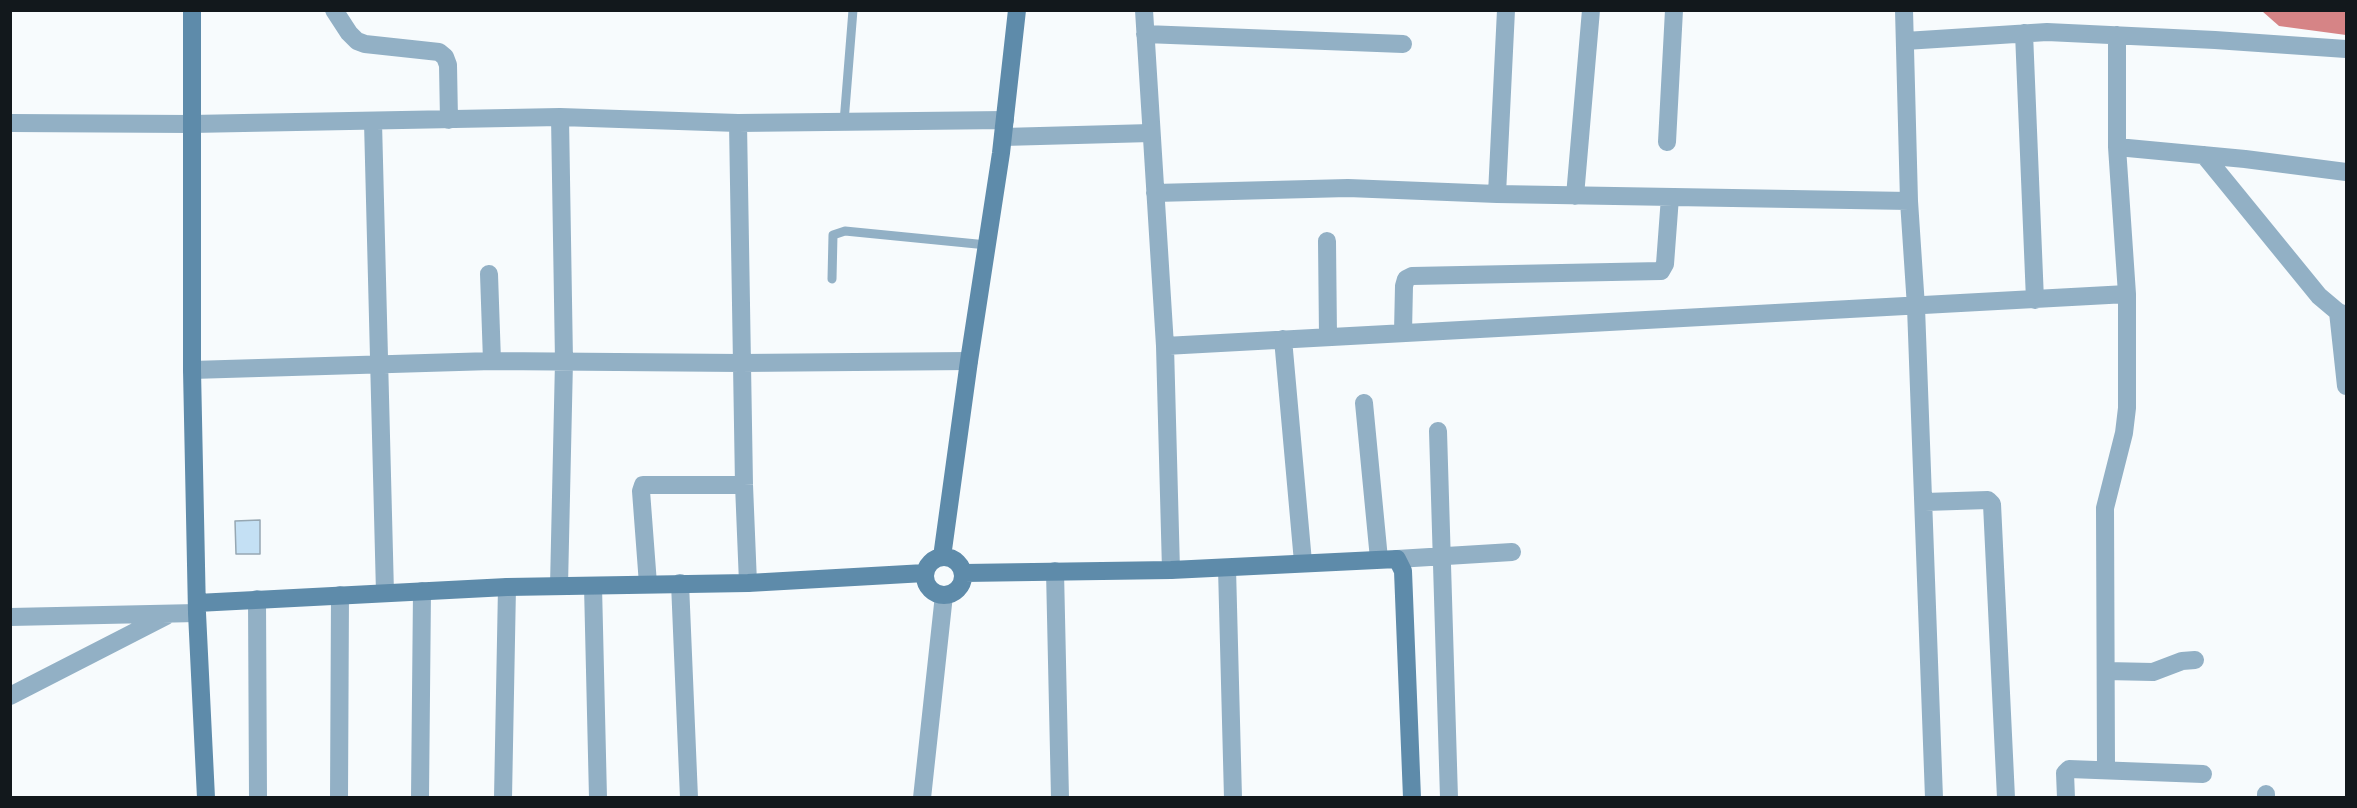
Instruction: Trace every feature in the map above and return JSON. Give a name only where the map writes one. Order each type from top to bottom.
[{"type":"street","points":[[192,10],[190,124],[192,370],[197,608],[206,798]]},
{"type":"street","points":[[334,10],[357,41],[439,52],[445,57],[448,65],[449,120]]},
{"type":"street","points":[[942,557],[1004,129],[1017,10]]},
{"type":"street","points":[[1144,10],[1165,346],[1171,570]]},
{"type":"street","points":[[1497,194],[1506,10]]},
{"type":"street","points":[[1575,196],[1591,10]]},
{"type":"street","points":[[1667,142],[1674,10]]},
{"type":"street","points":[[1904,10],[1909,201],[1925,502],[1934,798]]},
{"type":"street","points":[[1905,41],[2047,32],[2346,50]]},
{"type":"street","points":[[2024,33],[2035,300]]},
{"type":"street","points":[[1145,34],[1403,44]]},
{"type":"street","points":[[2106,769],[2105,508],[2126,420],[2127,294],[2117,147],[2117,35]]},
{"type":"street","points":[[10,123],[374,122],[560,117],[738,123],[844,122],[1151,133]]},
{"type":"street","points":[[559,586],[564,362],[560,117]]},
{"type":"street","points":[[374,122],[385,593]]},
{"type":"street","points":[[738,123],[741,363],[748,583]]},
{"type":"street","points":[[2117,147],[2346,172]]},
{"type":"street","points":[[2204,155],[2319,296],[2342,313],[2346,386]]},
{"type":"street","points":[[1155,193],[1348,188],[1575,196],[1909,201]]},
{"type":"street","points":[[1403,332],[1404,286],[1406,279],[1412,276],[1661,271],[1665,264],[1670,197]]},
{"type":"street","points":[[1327,242],[1328,336]]},
{"type":"street","points":[[489,274],[492,361]]},
{"type":"street","points":[[1165,346],[2127,294]]},
{"type":"street","points":[[1283,339],[1303,562]]},
{"type":"street","points":[[192,370],[492,361],[969,362]]},
{"type":"street","points":[[1364,403],[1379,559]]},
{"type":"street","points":[[1438,431],[1449,798]]},
{"type":"street","points":[[648,584],[641,491],[643,485],[744,485]]},
{"type":"street","points":[[1925,502],[1988,500],[1992,504],[2006,798]]},
{"type":"street","points":[[964,573],[1227,568],[1512,552]]},
{"type":"street","points":[[942,557],[954,559],[964,573],[964,579],[957,591],[944,595],[932,591],[925,580],[925,573],[931,562],[942,557]]},
{"type":"street","points":[[1397,559],[1403,571],[1412,798]]},
{"type":"street","points":[[1227,568],[1233,798]]},
{"type":"street","points":[[1055,571],[1060,798]]},
{"type":"street","points":[[10,617],[170,614],[257,599],[422,591],[507,587],[748,583],[925,573]]},
{"type":"street","points":[[680,583],[689,798]]},
{"type":"street","points":[[593,586],[598,798]]},
{"type":"street","points":[[503,798],[507,587]]},
{"type":"street","points":[[420,798],[422,591]]},
{"type":"street","points":[[339,798],[340,595]]},
{"type":"street","points":[[922,798],[944,595]]},
{"type":"street","points":[[257,599],[258,798]]},
{"type":"street","points":[[10,696],[170,614]]},
{"type":"street","points":[[2106,671],[2153,672],[2182,661],[2195,660]]},
{"type":"street","points":[[2066,798],[2067,770],[2106,769],[2203,774]]},
{"type":"lane","points":[[844,122],[853,10]]},
{"type":"lane","points":[[832,279],[833,235],[844,231],[987,246]]},
{"type":"shaded area","points":[[2262,11],[2346,11],[2346,35],[2279,26]]},
{"type":"building","points":[[260,520],[260,554],[236,554],[235,521]]}]
